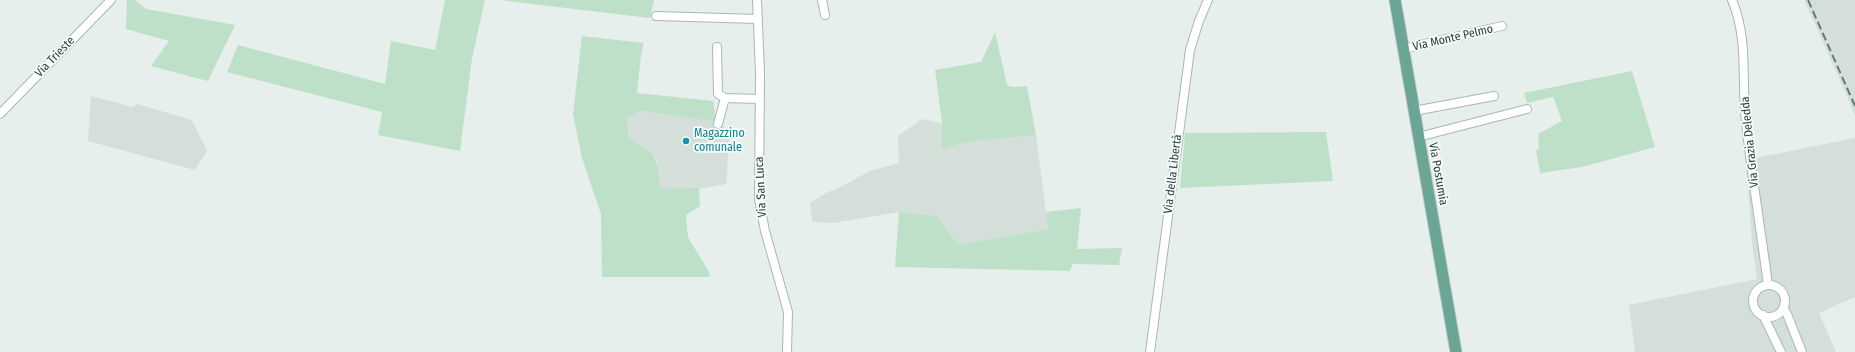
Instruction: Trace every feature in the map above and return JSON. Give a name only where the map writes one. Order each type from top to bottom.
[{"type":"main road","name":"Via Postumia","points":[[1394,0],[1456,352]]},
{"type":"street","name":"Via Trieste","points":[[0,114],[111,0]]},
{"type":"street","name":"Via San Luca","points":[[757,0],[760,141],[758,161],[761,215],[788,312],[788,352]]},
{"type":"street","points":[[822,0],[824,15]]},
{"type":"street","name":"Via della Libertà","points":[[1150,352],[1190,50],[1199,20],[1208,0]]},
{"type":"street","name":"Via Grazia Deledda","points":[[1732,0],[1739,16],[1745,56],[1746,121],[1768,285]]},
{"type":"street","points":[[656,16],[758,19]]},
{"type":"street","name":"Via Monte Pelmo","points":[[1403,49],[1502,26]]},
{"type":"street","points":[[717,48],[718,94],[725,98],[759,99]]},
{"type":"street","points":[[1414,112],[1494,96]]},
{"type":"street","points":[[718,124],[725,98]]},
{"type":"street","points":[[1418,137],[1526,109]]},
{"type":"street","points":[[1763,315],[1772,316],[1780,312],[1783,308],[1783,294],[1777,287],[1768,285],[1758,289],[1753,297],[1754,308],[1763,315],[1781,352]]},
{"type":"street","points":[[1783,308],[1787,314],[1802,352]]},
{"type":"shaded area","points":[[1804,0],[1855,0],[1855,116],[1847,96]]},
{"type":"shaded area","points":[[91,96],[132,107],[137,104],[192,120],[207,151],[195,170],[88,141]]},
{"type":"shaded area","points":[[642,111],[715,122],[715,120],[730,131],[726,184],[699,189],[661,189],[657,159],[650,151],[629,138],[627,117]]},
{"type":"shaded area","points":[[922,119],[942,123],[941,150],[966,142],[1036,135],[1048,229],[958,245],[938,216],[899,212],[838,223],[812,222],[810,203],[831,190],[831,192],[870,171],[899,163],[898,136]]},
{"type":"shaded area","points":[[1855,138],[1855,297],[1819,313],[1836,352],[1635,352],[1629,305],[1757,279],[1752,243],[1746,160]]},
{"type":"green space","points":[[127,0],[135,0],[146,9],[235,25],[208,81],[151,66],[169,41],[126,29]]},
{"type":"green space","points":[[445,0],[485,0],[472,58],[460,151],[378,135],[382,112],[227,72],[238,45],[385,84],[391,41],[435,50]]},
{"type":"green space","points":[[499,0],[654,0],[650,18]]},
{"type":"green space","points":[[995,32],[1007,85],[1013,87],[1027,86],[1036,135],[966,142],[941,150],[942,123],[935,70],[981,62]]},
{"type":"green space","points":[[582,36],[644,43],[641,55],[637,93],[713,101],[716,122],[642,111],[627,117],[629,138],[646,149],[655,158],[661,189],[699,188],[700,206],[686,215],[688,237],[709,272],[710,277],[602,277],[601,214],[582,158],[573,114]]},
{"type":"green space","points":[[1632,71],[1655,147],[1582,167],[1540,173],[1536,150],[1539,149],[1538,134],[1562,121],[1553,97],[1527,103],[1524,93]]},
{"type":"green space","points":[[1326,132],[1333,181],[1180,188],[1185,133]]},
{"type":"green space","points":[[1081,208],[1077,249],[1122,248],[1119,265],[1073,264],[1070,271],[895,267],[899,212],[938,216],[958,245],[1048,229],[1046,212]]},
{"type":"railway","points":[[1808,0],[1855,106]]},
{"type":"place","name":"Magazzino comunale","points":[[686,141]]}]
